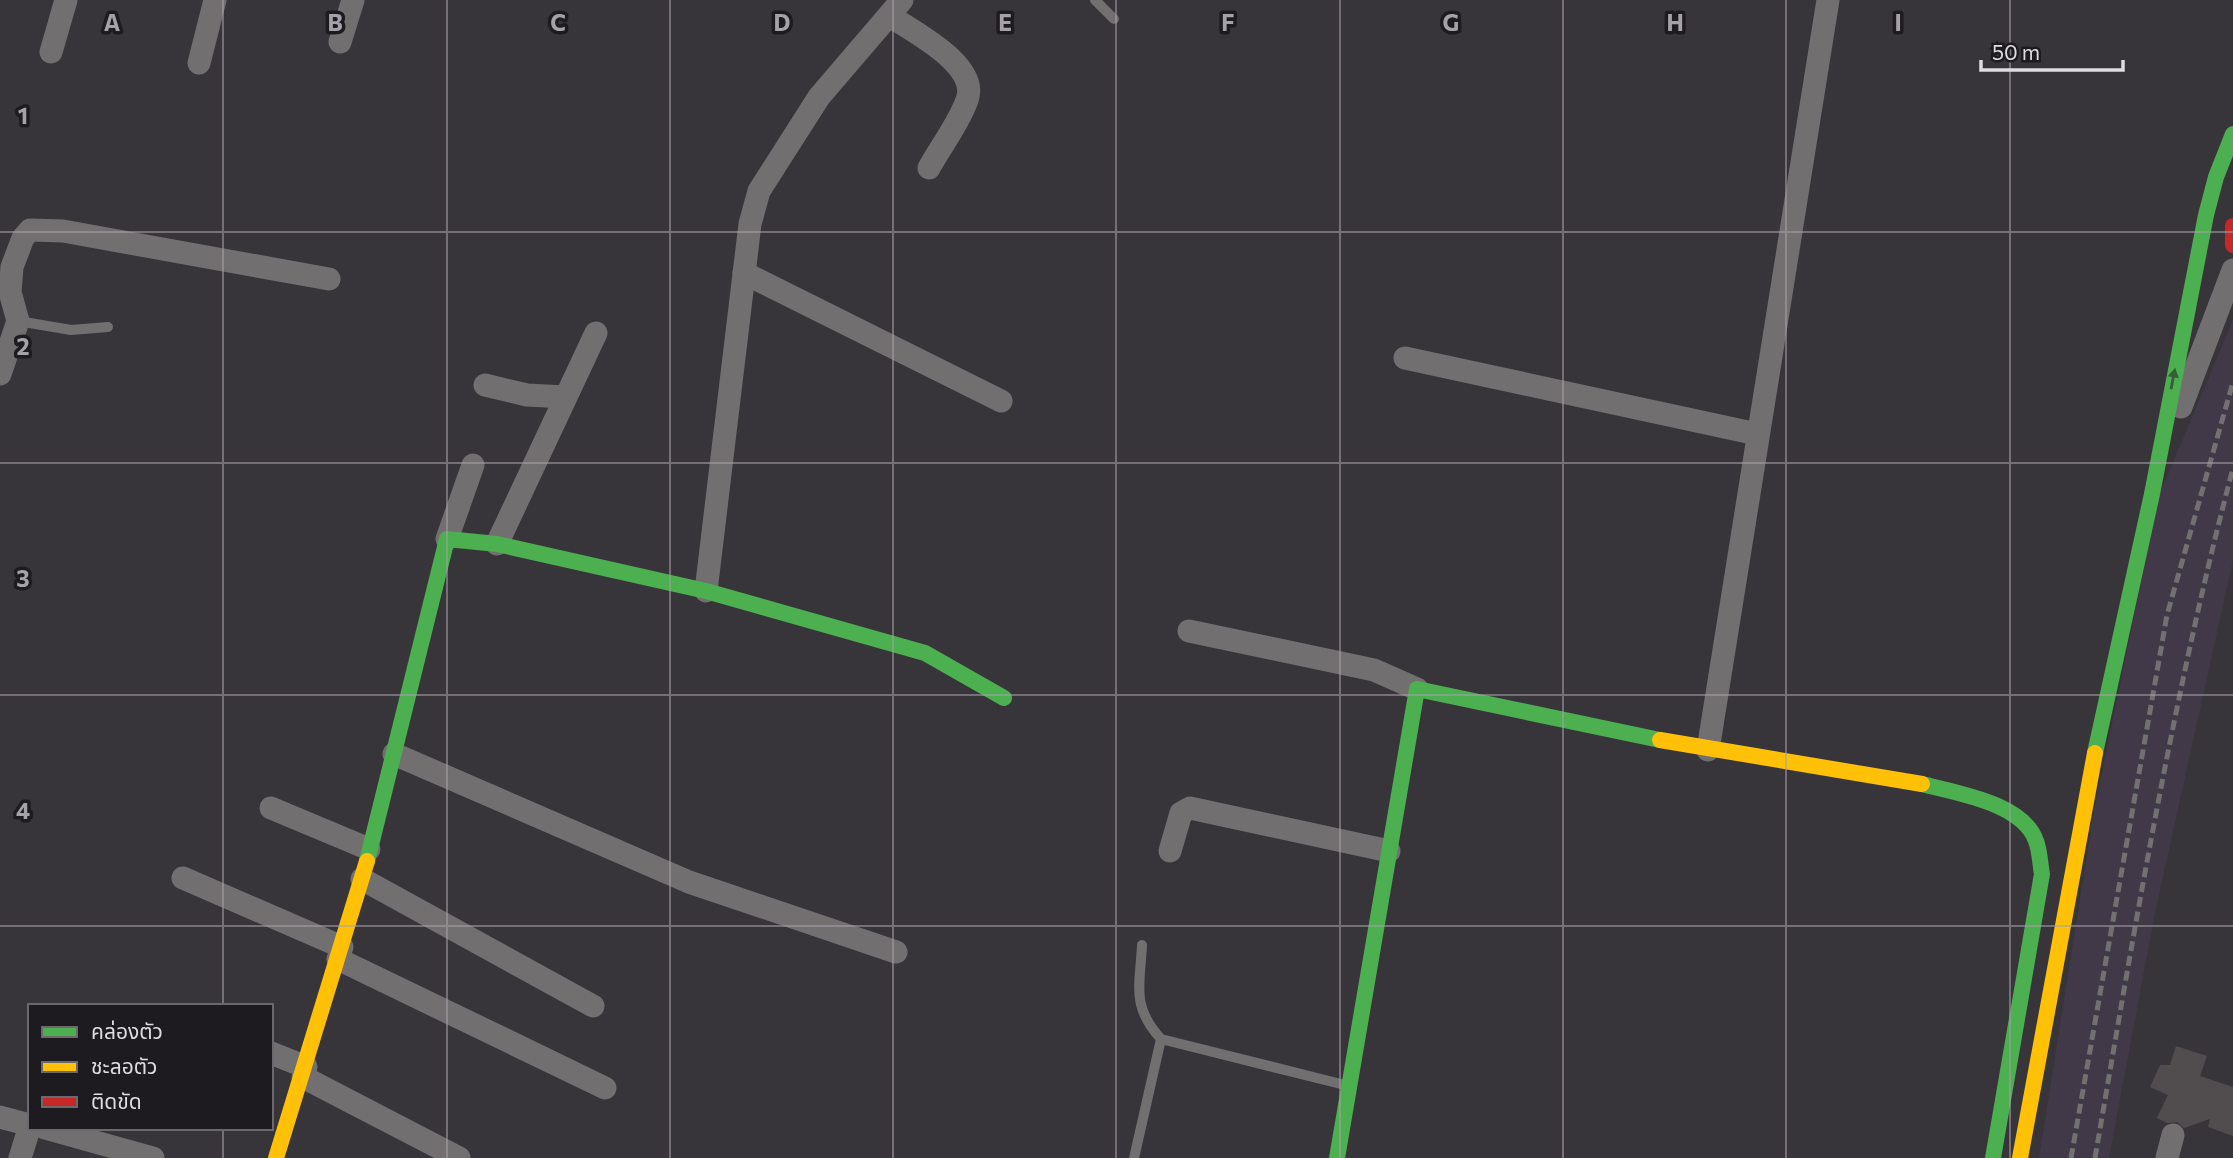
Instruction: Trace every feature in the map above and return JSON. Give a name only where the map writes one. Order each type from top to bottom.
[{"type":"street","points":[[51,52],[66,0]]},
{"type":"street","points":[[199,63],[215,0]]},
{"type":"street","points":[[340,42],[353,0]]},
{"type":"street","points":[[1708,750],[1828,0]]},
{"type":"street","points":[[706,591],[750,224],[759,191],[819,97],[856,51],[896,8],[961,68],[967,79],[968,98],[929,168]]},
{"type":"street","points":[[2020,1158],[2082,813],[2152,494],[2206,215],[2216,177],[2233,134]]},
{"type":"street","points":[[2233,226],[2233,244]]},
{"type":"street","points":[[0,374],[18,321],[10,292],[12,267],[23,238],[30,230],[63,231],[329,279]]},
{"type":"street","points":[[2152,494],[2188,386],[2233,270]]},
{"type":"street","points":[[744,272],[1001,401]]},
{"type":"street","points":[[497,544],[596,333]]},
{"type":"street","points":[[1405,358],[1757,434]]},
{"type":"street","points":[[485,385],[527,395],[565,397]]},
{"type":"street","points":[[276,1158],[362,879],[447,538],[473,465]]},
{"type":"street","points":[[447,538],[497,544],[706,591],[925,653],[1004,698]]},
{"type":"street","points":[[1189,631],[1374,670],[1417,690],[1708,750],[1909,782],[1974,797],[2011,812],[2036,839],[2042,874],[1993,1158]]},
{"type":"street","points":[[1337,1158],[1417,690]]},
{"type":"street","points":[[394,754],[690,882],[896,952]]},
{"type":"street","points":[[271,808],[369,849]]},
{"type":"street","points":[[1170,851],[1181,813],[1190,808],[1389,851]]},
{"type":"street","points":[[183,878],[340,953],[605,1088]]},
{"type":"street","points":[[362,879],[593,1006]]},
{"type":"street","points":[[273,1054],[448,1155]]},
{"type":"street","points":[[0,1117],[28,1124]]},
{"type":"street","points":[[20,1158],[28,1130]]},
{"type":"street","points":[[52,1130],[153,1158]]},
{"type":"street","points":[[2167,1158],[2173,1135]]},
{"type":"lane","points":[[1095,0],[1114,19]]},
{"type":"lane","points":[[18,321],[71,330],[108,327]]},
{"type":"lane","points":[[1142,945],[1139,1005],[1145,1021],[1160,1039],[1349,1086]]},
{"type":"lane","points":[[1134,1158],[1160,1039]]},
{"type":"shaded area","points":[[2233,320],[2233,560],[2155,913],[2109,1158],[2039,1158],[2093,817],[2158,498]]},
{"type":"building","points":[[2176,1046],[2207,1056],[2200,1076],[2233,1087],[2233,1136],[2208,1127],[2210,1119],[2184,1128],[2177,1122],[2167,1123],[2157,1118],[2168,1095],[2150,1087],[2160,1065],[2170,1065]]},
{"type":"railway","points":[[2071,1158],[2167,615],[2233,382]]},
{"type":"railway","points":[[2095,1158],[2140,898],[2174,725],[2211,553],[2233,468]]},
{"type":"traffic: fast","points":[[2095,753],[2152,494],[2206,215],[2216,177],[2233,134]]},
{"type":"traffic: fast","points":[[367,861],[447,539],[497,544],[706,591],[925,653],[1004,698]]},
{"type":"traffic: fast","points":[[1337,1158],[1417,689],[1660,740]]},
{"type":"traffic: fast","points":[[1922,784],[1970,796],[2003,809],[2029,828],[2038,849],[2042,874],[1993,1158]]},
{"type":"traffic: slow","points":[[1660,740],[1922,784]]},
{"type":"traffic: slow","points":[[2020,1158],[2095,753]]},
{"type":"traffic: slow","points":[[276,1158],[367,861]]},
{"type":"traffic: jam","points":[[2233,226],[2233,245]]}]
